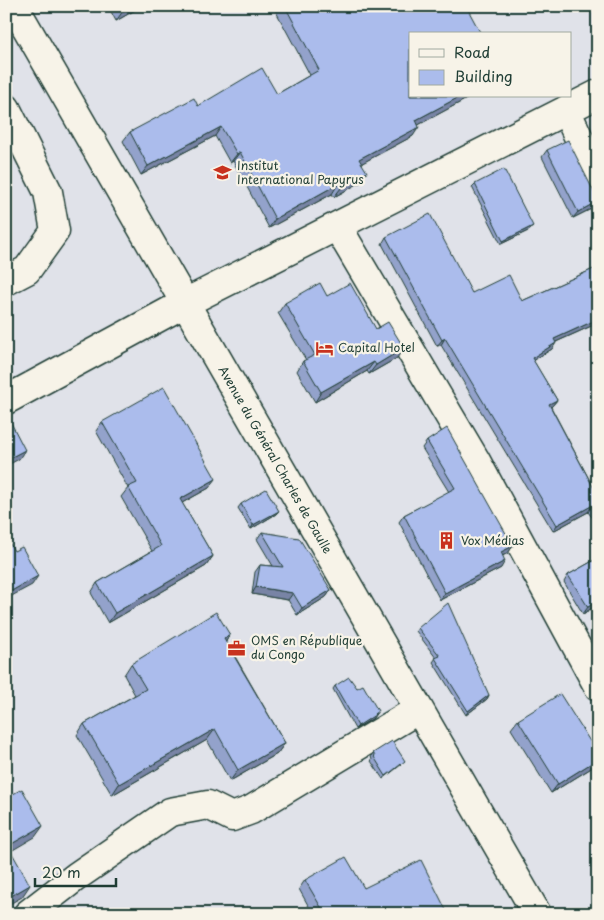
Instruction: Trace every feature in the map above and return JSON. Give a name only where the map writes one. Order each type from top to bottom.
[{"type":"street","name":"Avenue du Général Charles de Gaulle","points":[[14,6],[537,914]]},
{"type":"street","points":[[6,400],[184,303],[598,94]]},
{"type":"street","points":[[6,108],[48,192],[55,231],[26,270],[6,281]]},
{"type":"street","points":[[566,110],[598,178]]},
{"type":"street","points":[[337,226],[476,461],[598,686]]},
{"type":"street","points":[[28,914],[78,876],[170,812],[208,805],[232,817],[242,814],[419,709]]},
{"type":"building","points":[[120,6],[131,6],[123,11]]},
{"type":"building","points":[[285,6],[466,6],[480,32],[409,32],[409,98],[457,98],[416,120],[419,127],[359,159],[367,172],[341,188],[338,184],[275,219],[240,152],[237,154],[221,127],[148,166],[130,132],[194,98],[198,106],[262,68],[277,94],[319,70]]},
{"type":"building","points":[[6,137],[12,147],[6,151]]},
{"type":"building","points":[[568,140],[598,200],[578,212],[547,150]]},
{"type":"building","points":[[504,169],[533,226],[503,241],[475,184]]},
{"type":"building","points":[[430,214],[472,293],[509,275],[522,301],[598,267],[598,319],[554,339],[556,343],[532,358],[557,400],[549,404],[598,496],[598,512],[593,505],[557,525],[445,338],[442,340],[386,237]]},
{"type":"building","name":"Capital Hotel","points":[[320,283],[327,296],[350,283],[376,329],[388,322],[404,348],[376,365],[374,362],[321,392],[303,361],[315,355],[285,303]]},
{"type":"building","points":[[164,387],[216,479],[180,499],[213,556],[115,613],[97,583],[161,546],[128,487],[137,483],[102,422]]},
{"type":"building","points":[[8,417],[25,450],[6,460],[6,418]]},
{"type":"building","name":"Vox Médias","points":[[447,428],[513,546],[501,552],[505,561],[445,593],[404,515],[455,488],[427,441]]},
{"type":"building","points":[[266,489],[279,511],[253,525],[241,504]]},
{"type":"building","points":[[262,532],[299,538],[331,590],[302,608],[293,593],[256,587],[260,565],[283,567]]},
{"type":"building","points":[[6,537],[14,551],[22,547],[38,576],[6,594]]},
{"type":"building","points":[[598,558],[598,601],[588,607],[568,575]]},
{"type":"building","points":[[448,603],[489,695],[468,711],[435,658],[440,656],[418,628]]},
{"type":"building","points":[[216,612],[230,635],[224,639],[285,743],[238,770],[215,729],[119,784],[84,724],[146,689],[131,664]]},
{"type":"building","points":[[349,677],[357,688],[363,685],[378,711],[358,726],[335,686]]},
{"type":"building","points":[[560,694],[598,754],[598,759],[558,784],[518,720]]},
{"type":"building","points":[[392,741],[405,761],[386,776],[373,753]]},
{"type":"building","points":[[22,789],[43,826],[8,846],[30,885],[6,899],[6,798]]},
{"type":"building","points":[[346,857],[364,888],[421,860],[448,914],[325,914],[305,880]]},
{"type":"place","name":"Institut International Papyrus","points":[[223,173]]},
{"type":"place","name":"Capital Hotel","points":[[324,348]]},
{"type":"place","name":"Vox Médias","points":[[447,541]]},
{"type":"place","name":"OMS en République du Congo","points":[[237,648]]}]
